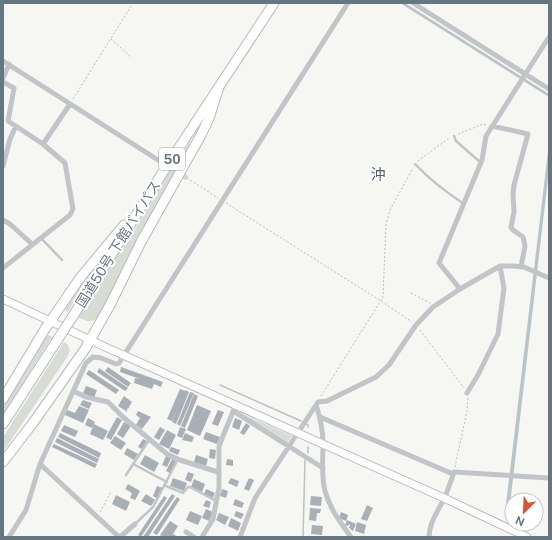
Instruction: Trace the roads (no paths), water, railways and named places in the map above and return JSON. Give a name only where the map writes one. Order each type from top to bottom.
[{"type":"highway","name":"国道50号 下館バイパス","points":[[3,424],[274,3]]},
{"type":"highway","points":[[3,462],[33,423],[91,340],[117,292],[141,242],[201,135],[219,87]]},
{"type":"highway","points":[[3,399],[50,322],[80,278],[147,199]]},
{"type":"street","points":[[9,537],[26,510],[40,464],[86,363],[93,357],[101,358],[116,364],[119,363],[125,355],[348,3]]},
{"type":"street","points":[[413,3],[549,89]]},
{"type":"street","points":[[460,289],[439,263],[481,163],[486,136],[549,37]]},
{"type":"street","points":[[3,61],[158,160]]},
{"type":"street","points":[[3,78],[8,64]]},
{"type":"street","points":[[3,82],[14,88],[8,120],[44,144],[65,163],[73,209],[70,215],[3,268]]},
{"type":"street","points":[[44,144],[70,104]]},
{"type":"street","points":[[3,166],[10,139],[16,126]]},
{"type":"street","points":[[492,126],[528,134],[514,185],[513,194],[514,212],[512,227],[513,230],[523,237],[525,246],[521,267]]},
{"type":"street","points":[[3,220],[10,224],[32,244]]},
{"type":"street","points":[[467,393],[478,375],[498,334],[504,288],[500,266]]},
{"type":"street","points":[[240,537],[255,498],[317,403],[327,401],[376,377],[389,365],[416,325],[435,306],[460,289],[500,266],[521,267],[549,278]]},
{"type":"street","points":[[3,299],[235,408],[323,443],[527,537]]},
{"type":"street","points":[[73,391],[86,397],[108,402],[123,417],[167,454],[218,472]]},
{"type":"street","points":[[317,403],[323,443],[325,490],[333,512],[350,537]]},
{"type":"street","points":[[235,408],[289,447],[323,468]]},
{"type":"street","points":[[202,537],[213,519],[219,488],[219,446],[235,408]]},
{"type":"street","points":[[320,417],[454,473],[549,478]]},
{"type":"street","points":[[40,464],[120,537],[134,524]]},
{"type":"street","points":[[430,537],[429,532],[433,519],[444,498],[454,473]]},
{"type":"street","points":[[186,532],[194,537]]},
{"type":"lane","points":[[454,136],[456,141],[481,163]]},
{"type":"lane","points":[[415,164],[443,190],[464,204]]},
{"type":"lane","points":[[41,238],[62,260]]},
{"type":"lane","points":[[126,475],[149,439]]},
{"type":"lane","points":[[134,524],[154,508],[179,459]]},
{"type":"lane","points":[[133,464],[183,493],[188,487],[190,487],[216,501]]},
{"type":"waterway","points":[[220,385],[301,421]]},
{"type":"waterway","points":[[306,424],[308,427]]},
{"type":"waterway","points":[[308,447],[308,453]]},
{"type":"waterway","points":[[303,537],[305,460]]},
{"type":"tunnel","points":[[158,160],[187,178]]},
{"type":"district","name":"沖","points":[[378,174]]}]
